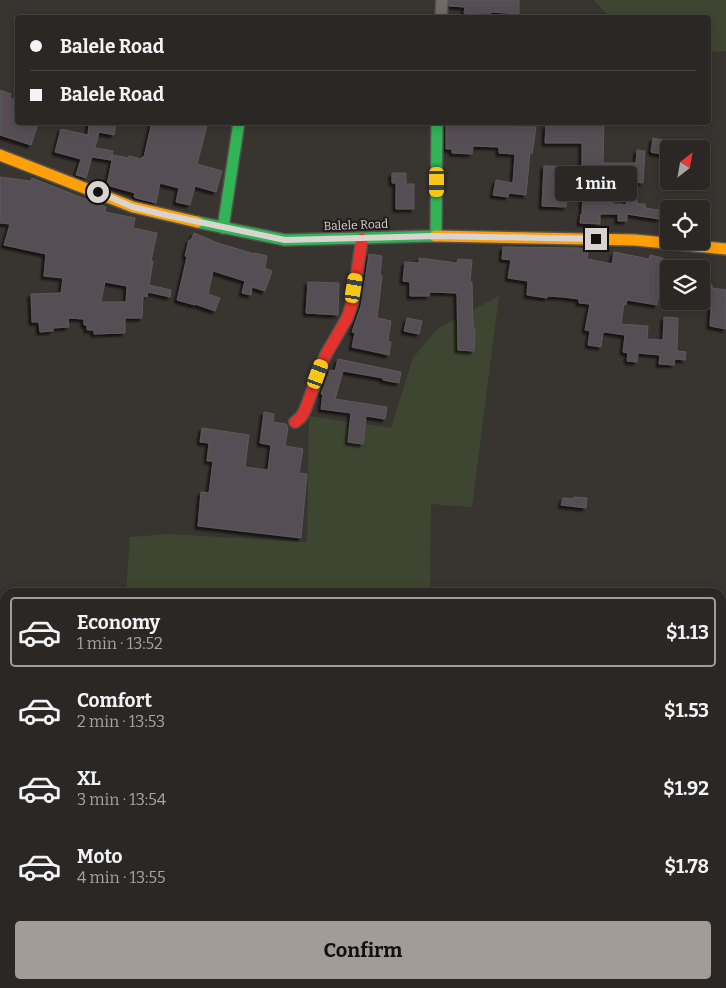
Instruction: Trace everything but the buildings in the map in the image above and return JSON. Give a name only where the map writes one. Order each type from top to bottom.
[{"type":"street","points":[[441,15],[442,0]]},
{"type":"street","points":[[223,228],[239,125]]},
{"type":"street","points":[[436,236],[437,125]]},
{"type":"street","name":"Balele Road","points":[[0,155],[133,207],[285,240],[436,236],[635,240],[726,249]]},
{"type":"street","points":[[295,422],[305,410],[325,356],[352,304],[362,239]]},
{"type":"green space","points":[[594,0],[726,0],[726,51],[711,52],[711,15],[607,15]]},
{"type":"green space","points":[[499,296],[472,507],[431,504],[430,588],[126,588],[130,537],[170,534],[307,542],[309,416],[391,428],[413,358],[438,328]]},
{"type":"traffic: fast","points":[[223,228],[239,125]]},
{"type":"traffic: fast","points":[[436,236],[437,125]]},
{"type":"traffic: fast","points":[[197,222],[285,240],[435,236]]},
{"type":"traffic: slow","points":[[0,155],[133,207],[197,222]]},
{"type":"traffic: slow","points":[[435,236],[635,240],[726,249]]},
{"type":"traffic: jam","points":[[295,422],[305,410],[325,356],[347,318],[352,304],[362,239]]},
{"type":"route","points":[[98,192],[133,207],[285,240],[436,236],[596,239]]}]
